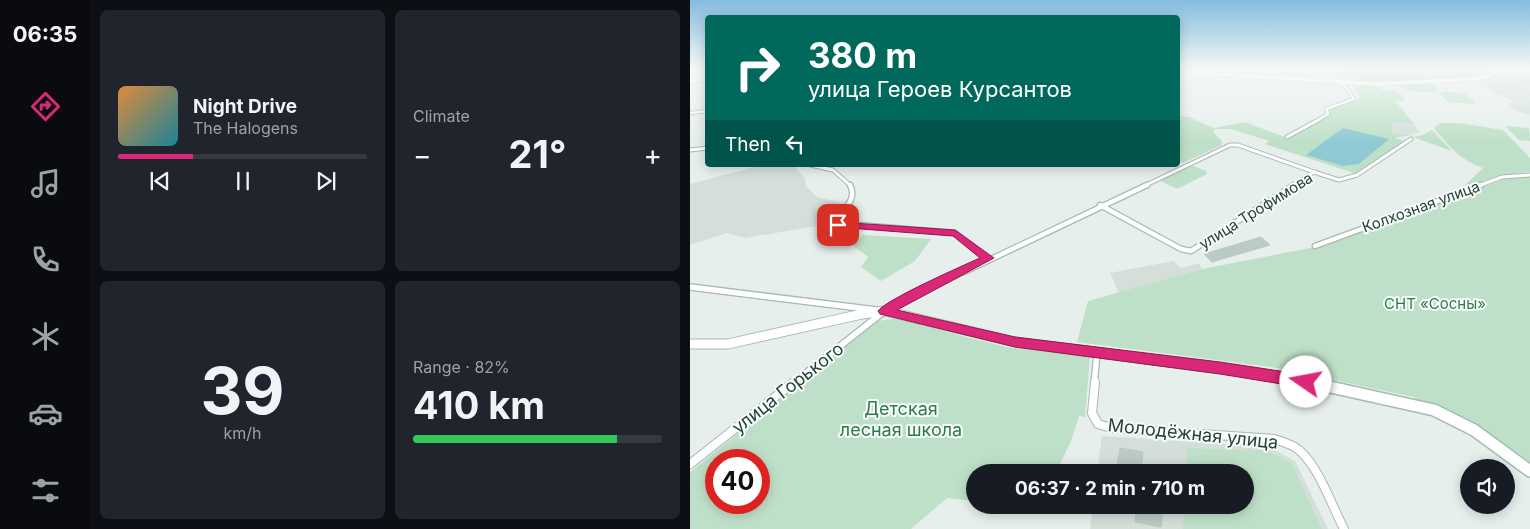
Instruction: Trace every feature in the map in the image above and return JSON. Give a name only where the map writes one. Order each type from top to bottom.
[{"type":"main road","points":[[690,344],[728,344],[862,314],[885,311],[1015,342],[1283,377],[1434,410],[1474,430],[1530,471]]},
{"type":"street","points":[[1287,137],[1327,115],[1326,109],[1354,99],[1350,94]]},
{"type":"street","points":[[690,114],[705,112]]},
{"type":"street","name":"улица Трофимова","points":[[1100,205],[1181,249],[1191,251],[1314,172],[1339,180],[1357,175],[1378,163],[1411,139]]},
{"type":"street","name":"улица Горького","points":[[1180,167],[1234,144],[1314,172]]},
{"type":"street","points":[[690,150],[705,148]]},
{"type":"street","points":[[1180,164],[1184,165]]},
{"type":"street","points":[[821,167],[832,169],[850,184],[852,190],[853,195],[850,202],[833,220],[833,223],[955,233],[988,258]]},
{"type":"street","name":"улица Горького","points":[[690,464],[885,311],[988,258],[1180,167]]},
{"type":"street","name":"Колхозная улица","points":[[1315,246],[1502,177],[1530,175]]},
{"type":"street","points":[[690,287],[885,311]]},
{"type":"street","name":"Молодёжная улица","points":[[1097,353],[1092,413],[1098,424],[1111,428],[1274,439],[1289,444],[1301,453],[1323,488],[1344,529]]},
{"type":"shaded area","points":[[1497,94],[1530,94],[1530,115],[1517,111],[1507,103],[1515,103]]},
{"type":"shaded area","points":[[1393,122],[1414,124],[1419,133],[1392,133]]},
{"type":"shaded area","points":[[754,167],[795,167],[805,178],[806,186],[817,197],[842,203],[817,226],[745,238],[727,233],[690,245],[690,184]]},
{"type":"shaded area","points":[[1173,261],[1181,268],[1199,263],[1202,269],[1119,293],[1110,273]]},
{"type":"shaded area","points":[[1102,436],[1269,447],[1295,461],[1328,529],[1090,529],[1092,514],[1254,514],[1254,464],[1098,464]]},
{"type":"green space","points":[[1358,94],[1399,94],[1406,101],[1395,101],[1414,124],[1393,122],[1392,133],[1415,134],[1395,138],[1405,141],[1357,174],[1265,144],[1269,141],[1231,129],[1214,129],[1214,133],[1222,141],[1222,145],[1183,163],[1180,162],[1180,116],[1189,117],[1214,128],[1245,122],[1285,137],[1330,114],[1329,108],[1361,98]]},
{"type":"green space","points":[[1440,94],[1465,94],[1476,104],[1448,102]]},
{"type":"green space","points":[[1440,123],[1460,123],[1503,130],[1530,158],[1530,172],[1499,176],[1461,189],[1483,168],[1467,161],[1450,147],[1434,128]]},
{"type":"green space","points":[[1505,126],[1529,128],[1530,141],[1519,140]]},
{"type":"green space","points":[[1432,130],[1452,151],[1413,137],[1423,135]]},
{"type":"green space","points":[[1191,165],[1206,171],[1207,174],[1177,189],[1158,180]]},
{"type":"green space","name":"СНТ «Сосны»","points":[[1530,177],[1530,463],[1473,422],[1413,397],[1278,368],[1077,342],[1088,301],[1202,269],[1321,246],[1506,178]]},
{"type":"green space","points":[[863,235],[931,239],[915,261],[881,281],[861,267],[868,257],[854,246]]},
{"type":"green space","name":"Детская лесная школа","points":[[900,318],[1007,347],[1090,356],[1085,417],[1079,416],[1071,441],[1060,464],[966,464],[966,500],[947,498],[911,529],[690,529],[690,472],[705,460],[705,514],[770,514],[770,449],[718,449],[877,321]]},
{"type":"green space","points":[[1187,448],[1268,451],[1292,464],[1322,529],[1183,529],[1184,514],[1254,514],[1254,464],[1186,464]]},
{"type":"water","points":[[1343,128],[1389,139],[1359,164],[1343,166],[1306,155]]},
{"type":"building","points":[[1261,237],[1270,245],[1212,262],[1204,254]]},
{"type":"building","points":[[1120,448],[1143,452],[1142,464],[1117,464]]},
{"type":"building","points":[[1136,514],[1162,514],[1161,527],[1135,522]]},
{"type":"route","points":[[838,225],[955,233],[988,258],[885,311],[1015,342],[1220,368],[1306,382]]}]
